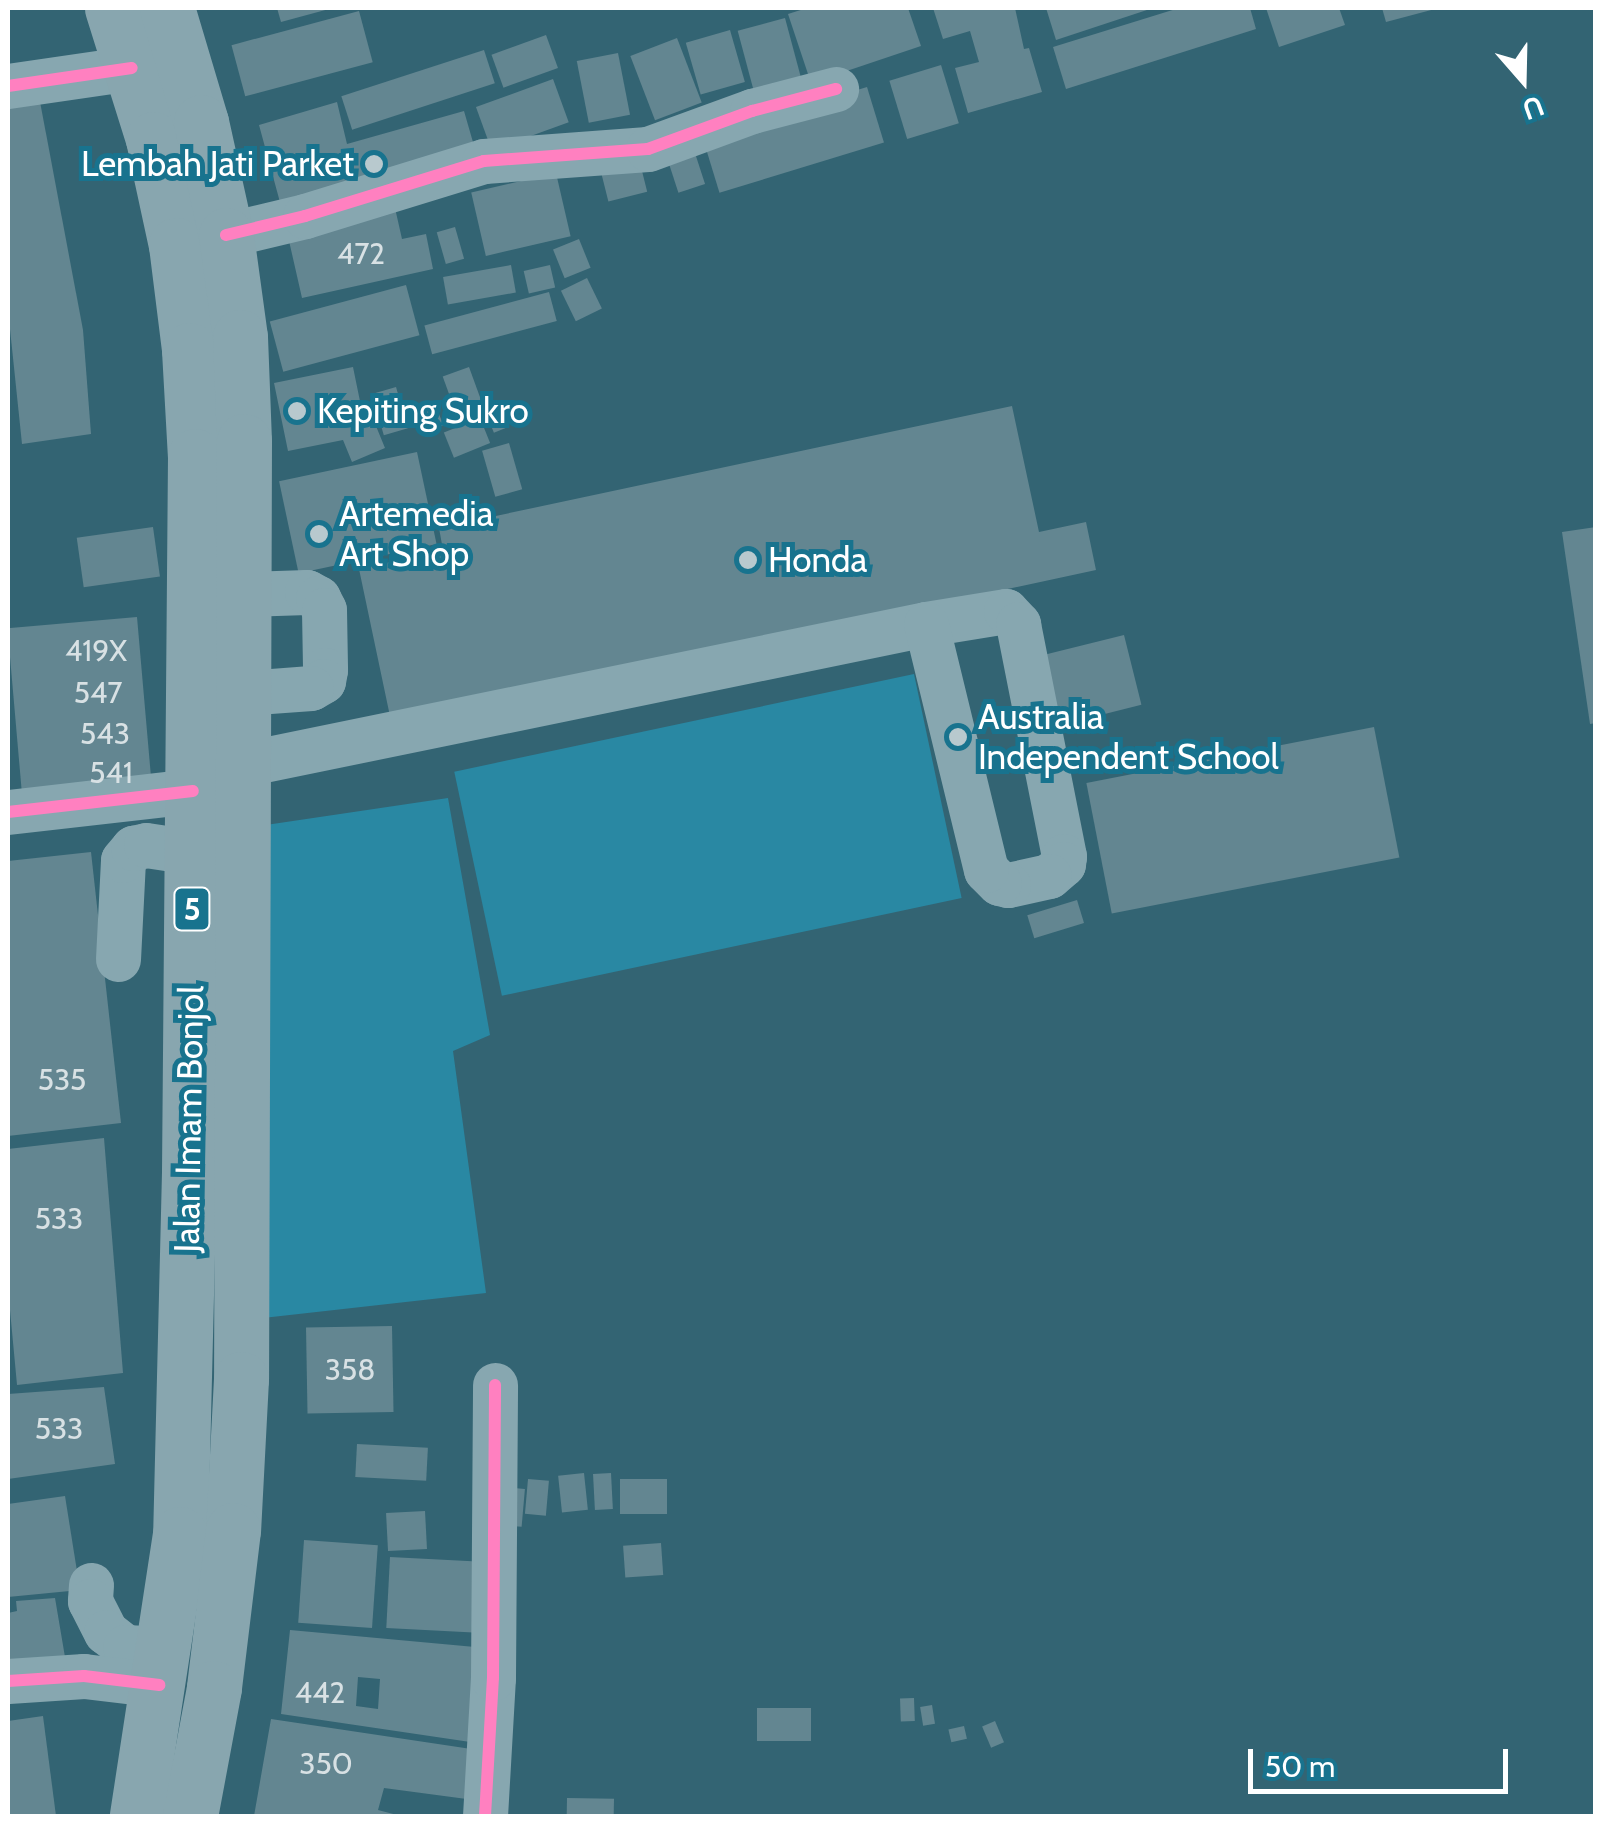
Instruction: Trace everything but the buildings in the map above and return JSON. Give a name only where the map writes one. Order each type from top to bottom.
[{"type":"highway","name":"Jalan Imam Bonjol","points":[[112,8],[132,68],[176,245],[189,350],[194,456],[189,1172],[180,1534],[137,1816]]},
{"type":"highway","name":"Jalan Imam Bonjol","points":[[167,8],[201,122],[226,235],[242,372],[241,1380],[233,1530],[214,1688],[190,1816]]},
{"type":"highway","points":[[189,1172],[243,1172]]},
{"type":"street","points":[[8,86],[132,68]]},
{"type":"street","points":[[226,235],[305,216],[484,161],[551,152],[648,148],[752,111],[836,89]]},
{"type":"street","points":[[242,594],[308,592],[318,598],[324,610],[325,670],[324,681],[311,688],[243,693]]},
{"type":"street","points":[[244,764],[926,624],[1006,611],[1018,624],[1064,856],[1063,864],[1050,876],[1008,885],[999,883],[986,870],[926,624]]},
{"type":"street","points":[[8,812],[193,791]]},
{"type":"street","points":[[118,959],[124,860],[133,848],[146,845],[192,852]]},
{"type":"street","points":[[485,1816],[494,1678],[495,1385]]},
{"type":"street","points":[[91,1584],[90,1601],[106,1632],[162,1667]]},
{"type":"street","points":[[8,1681],[162,1667]]},
{"type":"shaded area","points":[[914,674],[962,898],[502,996],[454,772]]},
{"type":"shaded area","points":[[448,798],[490,1035],[453,1051],[486,1293],[236,1321],[226,831]]},
{"type":"cycle path","points":[[8,86],[132,68]]},
{"type":"cycle path","points":[[226,235],[305,216],[484,161],[648,149],[752,111],[836,89]]},
{"type":"cycle path","points":[[8,812],[193,791]]},
{"type":"cycle path","points":[[485,1816],[493,1678],[495,1385]]},
{"type":"cycle path","points":[[8,1681],[84,1676],[159,1685]]},
{"type":"place","name":"Lembah Jati Parket","points":[[374,164]]},
{"type":"place","name":"Kepiting Sukro","points":[[297,411]]},
{"type":"place","name":"Artemedia Art Shop","points":[[319,534]]},
{"type":"place","name":"Honda","points":[[748,560]]},
{"type":"place","name":"Australia Independent School","points":[[958,737]]}]
